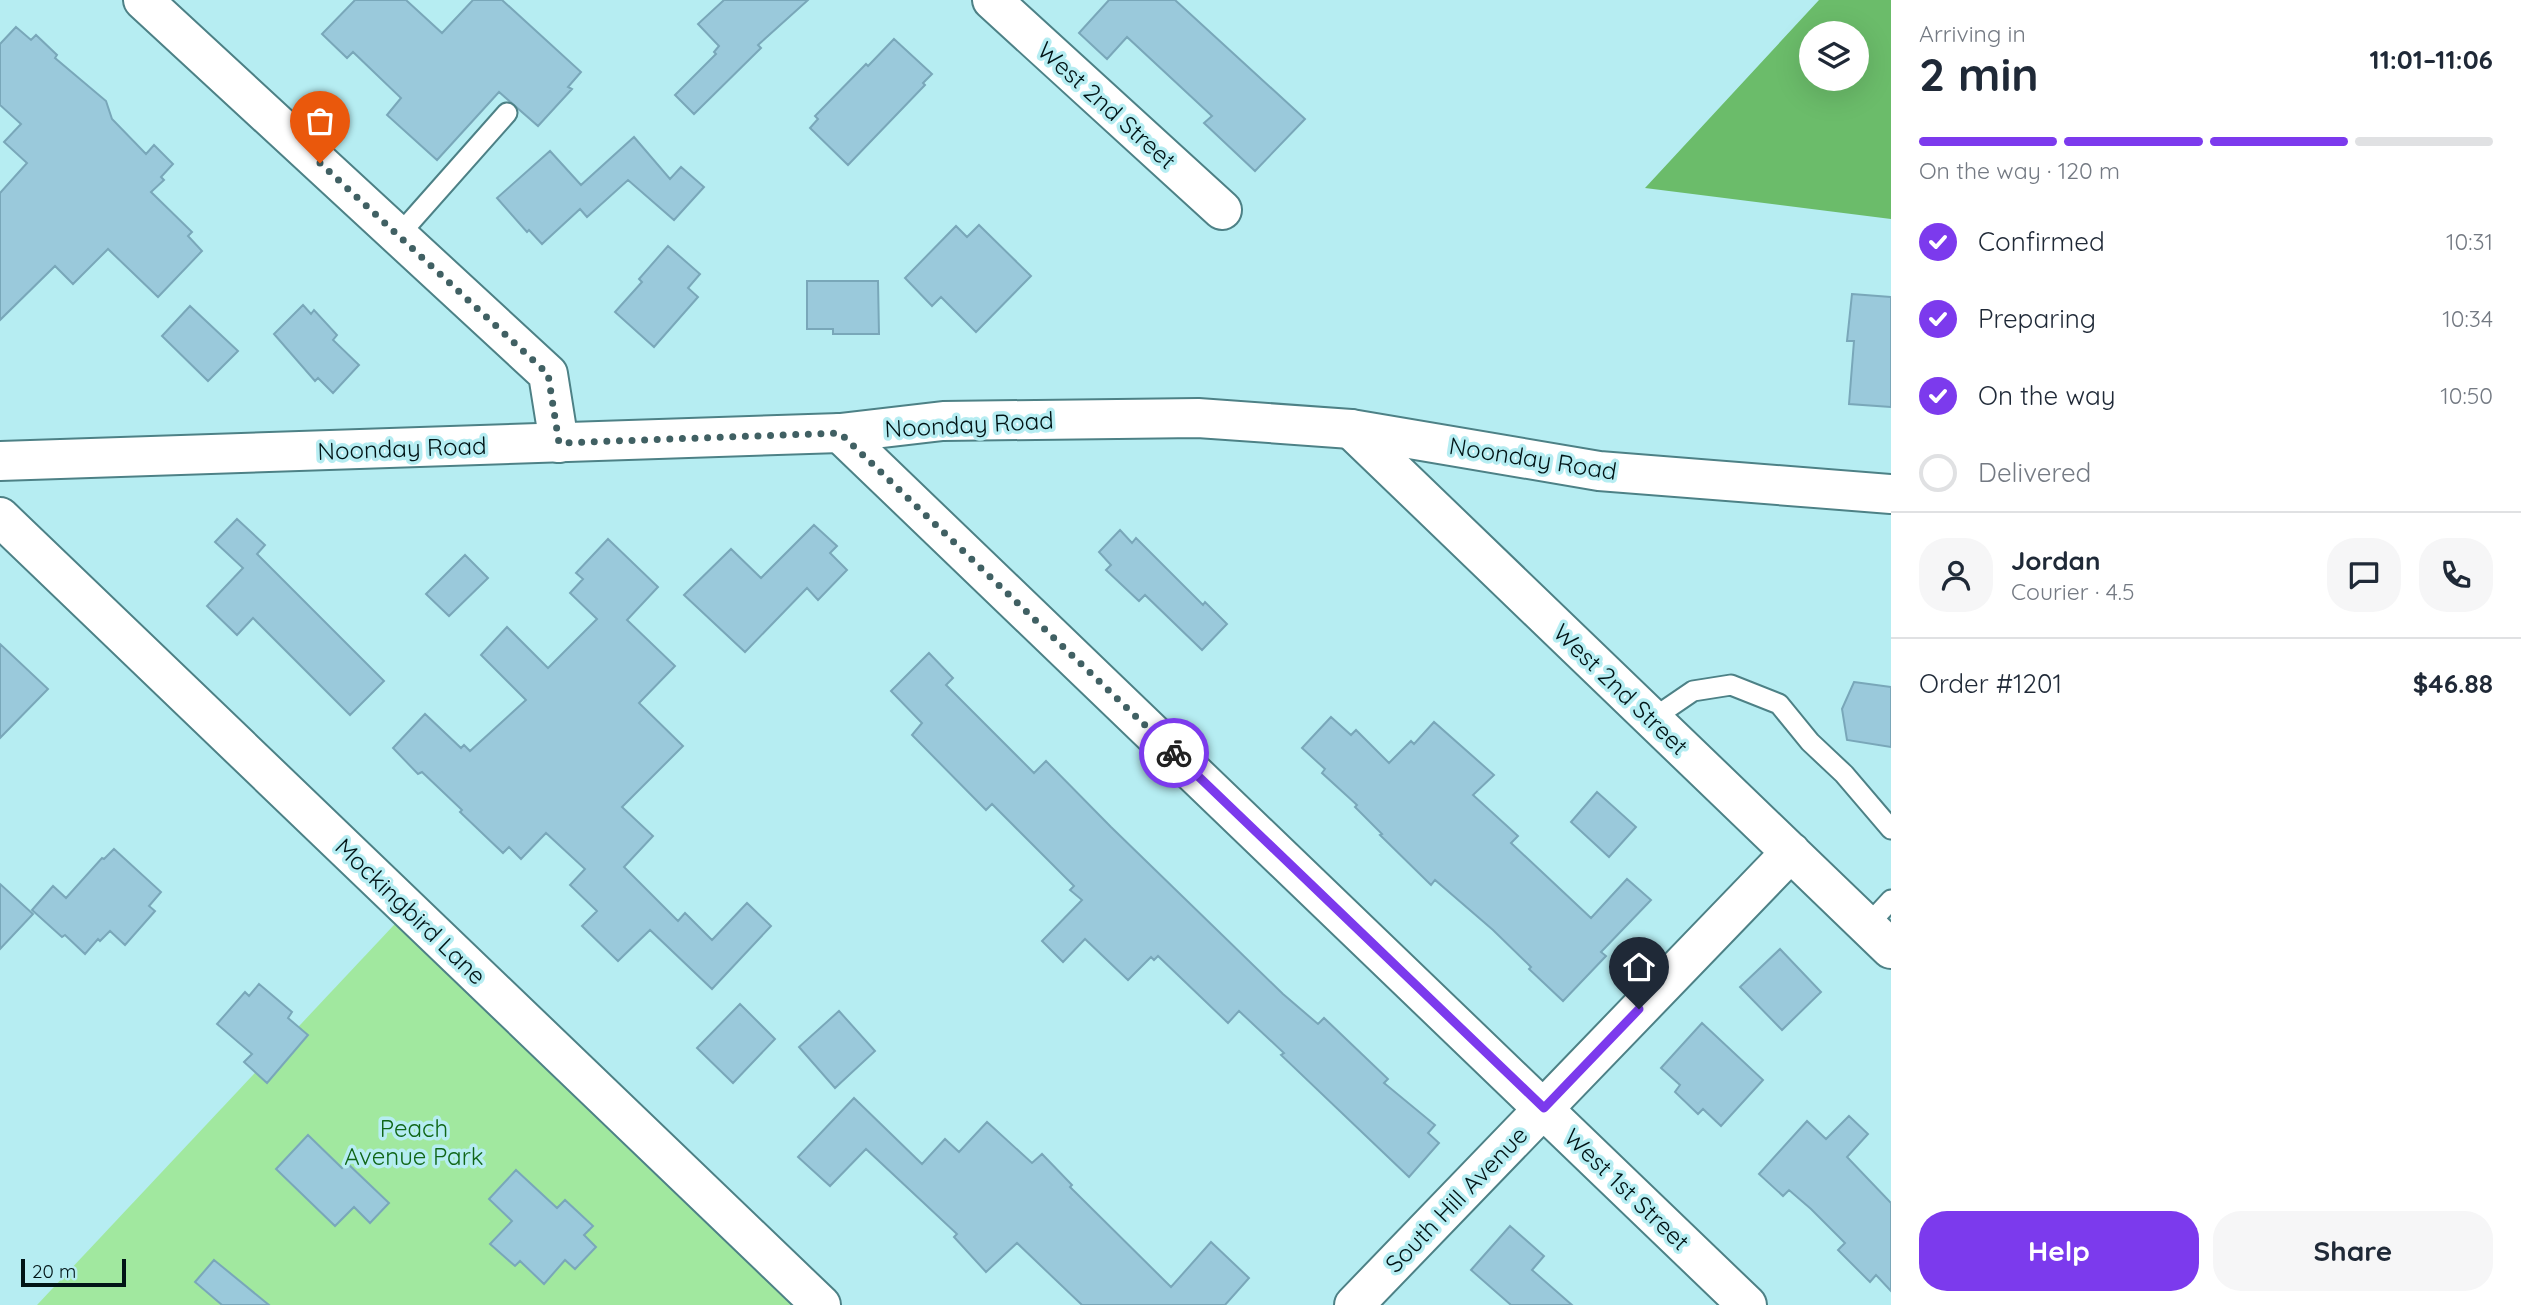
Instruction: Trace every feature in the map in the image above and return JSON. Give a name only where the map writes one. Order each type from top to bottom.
[{"type":"street","points":[[143,0],[548,374],[559,443]]},
{"type":"street","name":"West 2nd Street","points":[[992,0],[1222,210]]},
{"type":"street","name":"Noonday Road","points":[[0,461],[840,433],[943,422],[1198,418],[1351,429],[1599,471],[1891,494]]},
{"type":"street","name":"West 2nd Street","points":[[1351,429],[1791,852],[1883,925]]},
{"type":"street","name":"West 1st Street","points":[[840,433],[1747,1305]]},
{"type":"street","name":"Mockingbird Lane","points":[[0,517],[821,1305]]},
{"type":"street","name":"South Hill Avenue","points":[[1354,1305],[1791,852]]},
{"type":"lane","points":[[398,236],[507,113]]},
{"type":"lane","points":[[1652,719],[1693,691],[1731,685],[1779,704],[1891,830]]},
{"type":"green space","points":[[1819,0],[1891,0],[1891,219],[1645,188],[1799,22],[1799,91],[1869,91],[1869,21],[1800,21]]},
{"type":"green space","name":"Peach Avenue Park","points":[[409,909],[821,1305],[37,1305]]},
{"type":"building","points":[[355,0],[406,0],[442,33],[473,0],[502,0],[581,72],[568,87],[572,89],[538,126],[499,92],[437,160],[387,115],[401,98],[353,52],[347,58],[322,34]]},
{"type":"building","points":[[724,0],[808,0],[758,45],[761,48],[694,114],[675,95],[716,54],[714,52],[719,46],[698,24]]},
{"type":"building","points":[[1109,0],[1175,0],[1305,119],[1255,171],[1204,123],[1212,116],[1127,37],[1107,59],[1079,33]]},
{"type":"building","points":[[16,27],[31,40],[36,35],[57,55],[55,58],[106,101],[112,119],[146,154],[154,145],[173,164],[161,177],[164,180],[151,192],[192,232],[188,236],[202,251],[158,297],[108,249],[73,284],[55,266],[0,320],[0,193],[27,163],[4,142],[21,124],[0,105],[0,44]]},
{"type":"building","points":[[894,39],[932,74],[923,83],[925,85],[848,165],[810,128],[818,119],[815,116]]},
{"type":"building","points":[[634,137],[670,179],[681,167],[704,187],[674,220],[628,180],[587,217],[580,209],[542,244],[529,230],[527,232],[497,198],[550,151],[581,185]]},
{"type":"building","points":[[979,225],[1031,276],[976,332],[941,297],[932,306],[905,278],[956,226],[967,237]]},
{"type":"building","points":[[668,246],[700,274],[688,288],[698,297],[654,347],[615,312],[642,282],[639,279]]},
{"type":"building","points":[[807,281],[878,281],[879,334],[833,334],[833,329],[807,329]]},
{"type":"building","points":[[1852,294],[1891,297],[1891,407],[1849,404],[1854,341],[1847,341]]},
{"type":"building","points":[[303,305],[311,314],[314,310],[337,335],[333,340],[359,365],[333,393],[318,378],[315,381],[274,334]]},
{"type":"building","points":[[190,306],[238,351],[208,381],[162,336]]},
{"type":"building","points":[[237,519],[265,545],[257,554],[384,681],[350,715],[253,618],[237,635],[207,606],[243,568],[215,542]]},
{"type":"building","points":[[814,525],[837,546],[830,553],[847,570],[818,600],[807,588],[745,652],[684,595],[731,549],[761,578]]},
{"type":"building","points":[[1120,530],[1132,543],[1136,538],[1203,605],[1205,602],[1227,624],[1202,650],[1145,595],[1139,601],[1106,570],[1111,565],[1099,552]]},
{"type":"building","points":[[608,539],[658,587],[627,620],[675,666],[639,703],[683,746],[622,807],[653,836],[624,867],[678,921],[685,913],[712,940],[747,903],[771,926],[712,989],[650,930],[618,961],[582,926],[597,911],[570,885],[585,869],[546,833],[521,859],[509,847],[503,853],[460,812],[462,810],[422,772],[418,774],[393,748],[425,714],[461,748],[464,745],[470,751],[526,700],[481,655],[507,627],[548,668],[597,619],[570,593],[583,579],[576,573]]},
{"type":"building","points":[[465,555],[488,578],[449,616],[426,594]]},
{"type":"building","points":[[0,644],[48,689],[0,738]]},
{"type":"building","points":[[929,653],[953,678],[946,685],[1034,773],[1046,761],[1283,994],[1318,1024],[1324,1018],[1388,1079],[1384,1083],[1435,1125],[1428,1133],[1439,1143],[1409,1177],[1281,1055],[1284,1053],[1239,1011],[1228,1023],[1158,956],[1154,960],[1151,957],[1128,980],[1085,939],[1063,962],[1042,941],[1082,900],[1070,890],[1074,886],[992,804],[986,810],[912,735],[922,723],[891,691]]},
{"type":"building","points":[[1854,682],[1891,687],[1891,747],[1847,740],[1842,709]]},
{"type":"building","points":[[1331,717],[1351,735],[1356,730],[1389,763],[1411,741],[1414,744],[1434,722],[1494,775],[1473,795],[1518,836],[1511,843],[1591,918],[1627,879],[1651,900],[1601,952],[1606,956],[1563,1001],[1493,930],[1435,880],[1431,885],[1380,835],[1382,834],[1355,807],[1357,805],[1322,773],[1325,769],[1302,748]]},
{"type":"building","points":[[1597,792],[1636,827],[1609,857],[1571,822]]},
{"type":"building","points":[[114,849],[161,892],[149,906],[155,911],[125,945],[110,931],[100,941],[98,939],[85,954],[32,910],[53,886],[66,898],[102,858]]},
{"type":"building","points":[[0,884],[33,914],[0,949]]},
{"type":"building","points":[[1780,949],[1821,992],[1782,1030],[1740,987]]},
{"type":"building","points":[[259,984],[292,1012],[288,1018],[308,1035],[267,1083],[244,1062],[252,1054],[217,1024],[245,992],[249,996]]},
{"type":"building","points":[[740,1004],[775,1039],[733,1083],[697,1048]]},
{"type":"building","points":[[839,1011],[875,1051],[835,1088],[799,1047]]},
{"type":"building","points":[[1702,1023],[1763,1080],[1721,1126],[1703,1109],[1698,1114],[1675,1092],[1680,1085],[1661,1068]]},
{"type":"building","points":[[854,1098],[922,1164],[945,1139],[959,1152],[987,1122],[1032,1163],[1042,1154],[1072,1185],[1070,1187],[1171,1287],[1211,1242],[1249,1278],[1225,1305],[1082,1305],[1017,1243],[986,1272],[954,1237],[957,1234],[866,1149],[830,1186],[798,1157]]},
{"type":"building","points":[[1849,1116],[1868,1134],[1847,1157],[1891,1203],[1891,1291],[1876,1275],[1870,1282],[1838,1250],[1845,1243],[1811,1209],[1789,1190],[1783,1196],[1759,1174],[1807,1121],[1826,1139]]},
{"type":"building","points":[[308,1135],[342,1168],[347,1163],[389,1203],[370,1223],[354,1207],[335,1226],[276,1169]]},
{"type":"building","points":[[516,1170],[557,1208],[565,1200],[593,1226],[584,1235],[596,1247],[575,1269],[565,1260],[544,1284],[520,1261],[515,1266],[490,1244],[512,1221],[489,1199]]},
{"type":"building","points":[[1510,1226],[1544,1256],[1532,1270],[1572,1305],[1511,1305],[1471,1270]]},
{"type":"building","points":[[214,1260],[269,1305],[222,1305],[195,1282]]},
{"type":"way so far","points":[[320,163],[548,374],[559,443],[840,433],[1174,753]]},
{"type":"route","points":[[1174,753],[1544,1108],[1639,1009]]}]
